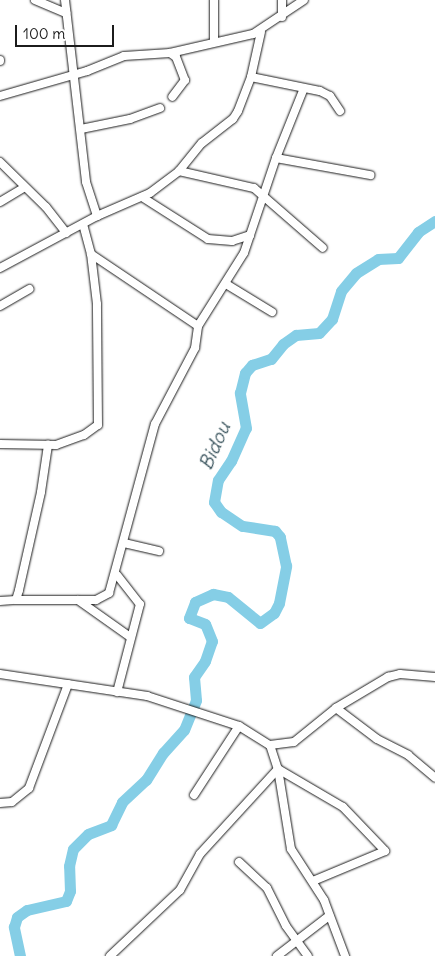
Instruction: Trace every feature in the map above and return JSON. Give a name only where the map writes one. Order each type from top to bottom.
[{"type":"street","points":[[35,0],[66,13]]},
{"type":"street","points":[[65,0],[86,182],[97,216]]},
{"type":"street","points":[[214,0],[214,41]]},
{"type":"street","points":[[282,0],[282,17]]},
{"type":"street","points":[[0,96],[74,75],[124,56],[170,53],[214,41],[261,32],[304,0]]},
{"type":"street","points":[[0,258],[2,267],[97,216],[142,197],[179,170],[202,143],[233,119],[251,78],[261,32]]},
{"type":"street","points":[[170,53],[176,57],[184,80],[172,97]]},
{"type":"street","points":[[251,78],[304,88],[330,96],[340,112]]},
{"type":"street","points":[[0,601],[78,600],[106,596],[117,575],[155,424],[192,358],[198,326],[226,284],[250,235],[276,158],[304,88]]},
{"type":"street","points":[[81,129],[130,119],[160,108]]},
{"type":"street","points":[[276,158],[370,175]]},
{"type":"street","points":[[0,162],[23,188],[46,207],[66,233]]},
{"type":"street","points":[[179,170],[238,183],[265,194],[323,248]]},
{"type":"street","points":[[0,202],[23,188]]},
{"type":"street","points":[[142,197],[208,239],[232,241],[250,235]]},
{"type":"street","points":[[0,444],[48,445],[69,441],[98,425],[97,310],[91,254],[83,224]]},
{"type":"street","points":[[91,254],[198,326]]},
{"type":"street","points":[[226,284],[272,312]]},
{"type":"street","points":[[0,306],[29,290]]},
{"type":"street","points":[[16,600],[41,492],[48,445]]},
{"type":"street","points":[[124,543],[159,551]]},
{"type":"street","points":[[117,575],[140,604],[117,692]]},
{"type":"street","points":[[78,600],[130,637]]},
{"type":"street","points":[[0,674],[147,696],[182,709],[239,726],[270,745],[294,742],[336,708],[388,677],[400,674],[435,677]]},
{"type":"street","points":[[0,803],[12,802],[29,788],[68,684]]},
{"type":"street","points":[[336,708],[377,739],[402,751],[435,778]]},
{"type":"street","points":[[194,794],[239,726]]},
{"type":"street","points":[[270,745],[278,769],[288,840],[313,881],[330,916],[345,956]]},
{"type":"street","points":[[278,769],[343,807],[385,851],[313,881]]},
{"type":"street","points":[[110,956],[180,890],[200,854],[278,769]]},
{"type":"street","points":[[239,862],[270,891],[296,942],[308,956]]},
{"type":"street","points":[[277,956],[330,916]]},
{"type":"waterway","name":"Bidou","points":[[20,956],[14,927],[17,917],[27,910],[66,901],[70,891],[69,866],[73,849],[88,834],[111,825],[122,802],[146,780],[163,753],[184,730],[196,700],[194,677],[205,661],[212,641],[205,624],[189,618],[195,602],[213,594],[228,597],[260,623],[274,613],[279,603],[286,566],[280,537],[275,531],[242,526],[221,512],[214,502],[218,480],[231,461],[246,428],[240,393],[245,373],[252,365],[271,359],[283,344],[296,335],[319,333],[332,319],[341,291],[356,273],[378,259],[398,258],[418,232],[435,221]]}]
